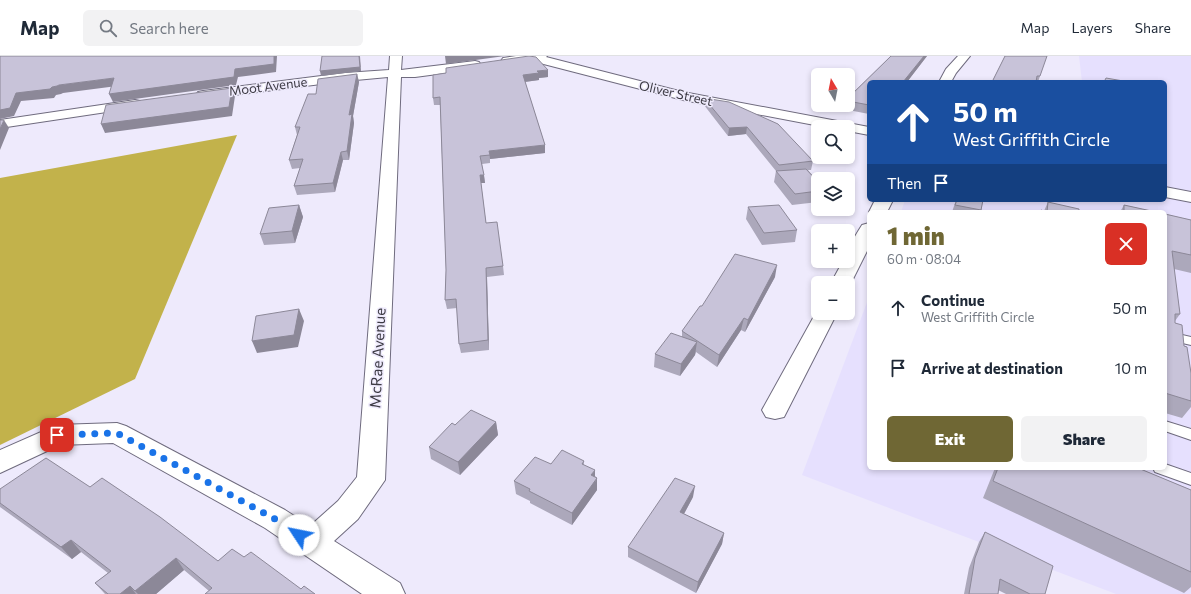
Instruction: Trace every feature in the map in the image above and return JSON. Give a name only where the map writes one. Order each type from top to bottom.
[{"type":"street","points":[[946,80],[950,72],[964,56]]},
{"type":"street","name":"Moot Avenue","points":[[190,97],[345,77],[395,65],[430,72],[536,57]]},
{"type":"street","name":"Oliver Street","points":[[536,57],[683,96],[867,131]]},
{"type":"street","name":"McRae Avenue","points":[[311,543],[348,510],[371,480],[395,65]]},
{"type":"street","points":[[0,124],[150,102]]},
{"type":"street","points":[[1167,192],[1191,197]]},
{"type":"street","points":[[845,276],[867,234]]},
{"type":"street","points":[[776,410],[822,320]]},
{"type":"street","points":[[0,462],[57,435],[117,433],[275,519],[389,594]]},
{"type":"lane","points":[[1167,335],[1191,341]]},
{"type":"lane","points":[[1167,427],[1191,434]]},
{"type":"lane","points":[[1166,470],[1191,479]]},
{"type":"shaded area","points":[[1079,56],[1191,56],[1191,594],[1116,594],[802,475],[867,302],[867,470],[1167,470],[1167,210],[902,210],[904,202],[1167,202],[1167,80],[1082,80]]},
{"type":"shaded area","points":[[237,135],[135,379],[0,445],[0,178]]},
{"type":"building","points":[[0,56],[274,56],[274,64],[235,69],[234,77],[109,94],[114,78],[59,85],[50,89],[16,93],[10,108],[0,110]]},
{"type":"building","points":[[322,56],[359,56],[360,67],[320,71]]},
{"type":"building","points":[[529,56],[536,57],[548,70],[523,75],[545,145],[489,151],[490,155],[480,156],[484,175],[480,175],[486,223],[497,222],[503,266],[486,268],[488,340],[459,344],[456,299],[445,300],[446,270],[440,97],[433,98],[433,75],[446,73],[446,68]]},
{"type":"building","points":[[891,56],[924,56],[905,80],[867,80],[867,105],[855,102],[855,91]]},
{"type":"building","points":[[1005,56],[1047,56],[1040,76],[1037,76],[1036,80],[993,80]]},
{"type":"building","points":[[357,74],[349,115],[352,114],[347,151],[341,152],[333,183],[294,186],[303,159],[289,160],[300,127],[295,127],[308,94],[316,94],[318,79]]},
{"type":"building","points":[[1106,78],[1118,80],[1105,80]]},
{"type":"building","points":[[232,88],[229,107],[101,124],[106,105]]},
{"type":"building","points":[[704,98],[729,102],[778,124],[811,159],[811,161],[779,165],[747,127],[729,128]]},
{"type":"building","points":[[0,120],[4,120],[0,129]]},
{"type":"building","points":[[806,169],[811,174],[811,192],[795,194],[776,171]]},
{"type":"building","points":[[956,202],[983,202],[981,210],[955,205]]},
{"type":"building","points":[[1048,202],[1079,210],[1047,210]]},
{"type":"building","points":[[299,205],[292,231],[260,234],[269,208]]},
{"type":"building","points":[[779,205],[797,230],[764,233],[748,207]]},
{"type":"building","points":[[1124,205],[1147,210],[1124,210]]},
{"type":"building","points":[[1167,214],[1191,220],[1191,255],[1172,251],[1180,314],[1175,314],[1175,323],[1182,325],[1184,346],[1187,347],[1191,373],[1191,401],[1167,394]]},
{"type":"building","points":[[735,254],[777,265],[748,320],[744,318],[719,355],[682,331],[700,306],[702,306]]},
{"type":"building","points":[[299,309],[294,335],[252,341],[256,316]]},
{"type":"building","points":[[671,333],[697,342],[681,364],[655,354]]},
{"type":"building","points":[[471,410],[496,422],[458,462],[429,447],[452,423],[455,425]]},
{"type":"building","points":[[562,450],[584,461],[582,464],[595,470],[591,475],[597,478],[572,513],[529,491],[530,489],[514,481],[535,457],[551,464]]},
{"type":"building","points":[[46,458],[90,487],[102,478],[160,517],[218,561],[232,549],[244,557],[251,552],[301,589],[304,586],[315,594],[205,594],[212,588],[176,558],[135,591],[130,586],[120,594],[108,594],[95,583],[111,571],[71,540],[61,547],[0,503],[0,489]]},
{"type":"building","points":[[997,470],[1143,470],[1191,490],[1191,572],[993,481]]},
{"type":"building","points":[[675,478],[695,486],[680,512],[724,533],[698,582],[628,547]]},
{"type":"building","points":[[985,532],[1053,566],[1045,594],[1030,594],[1000,579],[998,594],[969,594],[975,558]]},
{"type":"route","points":[[57,435],[117,433],[275,519],[299,535]]}]
